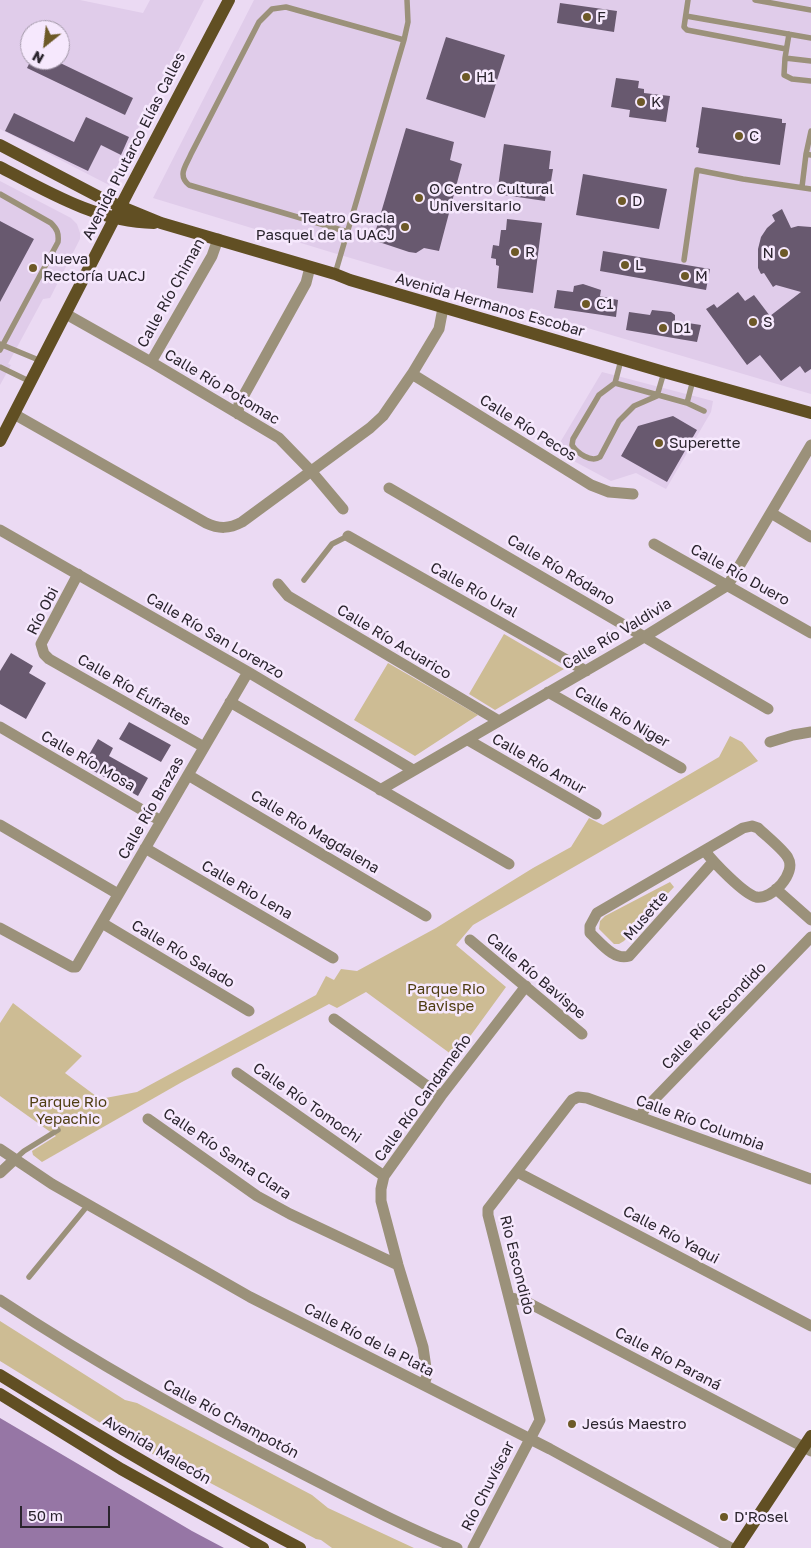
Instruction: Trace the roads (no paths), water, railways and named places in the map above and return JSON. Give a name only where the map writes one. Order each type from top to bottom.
[{"type":"main road","name":"Avenida Plutarco Elías Calles","points":[[0,441],[229,0]]},
{"type":"main road","name":"Avenida Hermanos Escobar","points":[[0,145],[90,192],[135,223],[161,223],[218,239],[443,308],[811,413]]},
{"type":"main road","name":"Avenida Hermanos Escobar","points":[[0,167],[74,204],[118,212]]},
{"type":"main road","name":"Avenida Malecón","points":[[0,1375],[167,1475],[300,1548]]},
{"type":"main road","points":[[0,1394],[121,1469],[264,1548]]},
{"type":"main road","points":[[737,1548],[807,1449],[811,1436]]},
{"type":"street","name":"Calle Río Chiman","points":[[150,362],[212,256],[218,239]]},
{"type":"street","points":[[238,414],[239,404],[306,283],[310,267]]},
{"type":"street","points":[[14,414],[215,527],[234,526],[242,522],[383,416],[412,374],[439,329],[443,308]]},
{"type":"street","name":"Calle Río Potomac","points":[[66,314],[279,438],[311,471],[343,509]]},
{"type":"street","name":"Calle Río Pecos","points":[[412,374],[591,485],[609,492],[633,494]]},
{"type":"street","name":"Calle Río Valdivia","points":[[380,790],[644,637],[728,585],[811,445]]},
{"type":"street","name":"Calle Río Ródano","points":[[389,488],[768,709]]},
{"type":"street","points":[[771,513],[811,537]]},
{"type":"street","name":"Calle Río San Lorenzo","points":[[0,530],[248,672],[413,770]]},
{"type":"street","name":"Calle Río Ural","points":[[348,536],[586,671]]},
{"type":"street","name":"Calle Río Duero","points":[[654,544],[811,633]]},
{"type":"street","name":"Río Obi","points":[[49,659],[44,654],[41,644],[78,574]]},
{"type":"street","name":"Calle Río Acuarico","points":[[278,584],[288,596],[499,721]]},
{"type":"street","name":"Calle Río Éufrates","points":[[49,659],[204,748]]},
{"type":"street","name":"Calle Río Brazas","points":[[0,928],[72,967],[76,967],[248,672]]},
{"type":"street","name":"Calle Río Niger","points":[[548,692],[681,768]]},
{"type":"street","points":[[230,702],[509,864]]},
{"type":"street","name":"Calle Río Mosa","points":[[0,727],[161,821]]},
{"type":"street","points":[[770,742],[792,735],[811,732]]},
{"type":"street","name":"Calle Río Amur","points":[[468,740],[596,814]]},
{"type":"street","name":"Calle Río Magdalena","points":[[188,775],[426,916]]},
{"type":"street","points":[[0,825],[118,894]]},
{"type":"street","name":"Musette","points":[[713,862],[632,955],[625,958],[612,954],[590,933],[590,926],[597,913],[743,828],[752,826],[758,828],[788,858],[790,868],[786,878],[776,889]]},
{"type":"street","name":"Calle Rio Lena","points":[[145,848],[333,958]]},
{"type":"street","points":[[705,851],[713,862],[750,895],[758,898],[766,896],[776,889],[811,920]]},
{"type":"street","name":"Calle Río Salado","points":[[102,923],[249,1011]]},
{"type":"street","name":"Calle Río Escondido","points":[[640,1116],[811,937]]},
{"type":"street","name":"Calle Río Bavispe","points":[[470,940],[582,1034]]},
{"type":"street","name":"Calle Río Candameño","points":[[424,1385],[427,1375],[423,1347],[381,1201],[384,1176],[441,1096],[526,986]]},
{"type":"street","points":[[334,1018],[441,1096]]},
{"type":"street","name":"Calle Río Tomochi","points":[[237,1073],[384,1176]]},
{"type":"street","name":"Calle Río Columbia","points":[[578,1097],[587,1098],[640,1116],[811,1179]]},
{"type":"street","name":"Rio Escondido","points":[[530,1439],[540,1420],[488,1209],[572,1100],[578,1097]]},
{"type":"street","name":"Calle Río Santa Clara","points":[[148,1119],[257,1196],[290,1214],[398,1265]]},
{"type":"street","name":"Calle Río de la Plata","points":[[0,1149],[52,1184],[250,1297],[530,1439],[732,1548]]},
{"type":"street","points":[[0,1173],[16,1159]]},
{"type":"street","name":"Calle Río Yaqui","points":[[516,1172],[811,1326]]},
{"type":"street","name":"Calle Río Paraná","points":[[510,1298],[523,1300],[807,1449]]},
{"type":"street","name":"Calle Río Champotón","points":[[0,1300],[117,1373],[252,1448],[418,1533],[457,1548]]},
{"type":"street","name":"Río Chuvíscar","points":[[473,1548],[530,1439]]},
{"type":"lane","points":[[336,274],[404,40],[408,22],[407,0]]},
{"type":"lane","points":[[688,0],[684,27],[689,32],[786,49]]},
{"type":"lane","points":[[755,0],[811,10]]},
{"type":"lane","points":[[348,232],[189,185],[182,175],[259,22],[272,9],[286,7],[404,40]]},
{"type":"lane","points":[[686,16],[811,38]]},
{"type":"lane","points":[[790,34],[786,49],[784,75],[792,79],[811,81]]},
{"type":"lane","points":[[785,58],[811,61]]},
{"type":"lane","points":[[802,187],[809,154],[811,131]]},
{"type":"lane","points":[[684,260],[697,170],[811,189]]},
{"type":"lane","points":[[0,194],[51,223],[57,229],[59,235],[58,242],[1,346],[41,361]]},
{"type":"lane","points":[[621,360],[614,383],[599,395],[573,439],[572,445],[576,451],[596,460],[600,457],[619,420],[634,406],[657,396]]},
{"type":"lane","points":[[0,367],[30,382]]},
{"type":"lane","points":[[657,396],[664,372]]},
{"type":"lane","points":[[687,403],[693,380]]},
{"type":"lane","points":[[614,383],[687,403],[704,411]]},
{"type":"lane","points":[[304,580],[332,544],[348,536]]},
{"type":"lane","points":[[16,1159],[24,1151],[58,1130]]},
{"type":"lane","points":[[29,1276],[88,1205]]},
{"type":"place","name":"F","points":[[587,17]]},
{"type":"place","name":"H1","points":[[466,77]]},
{"type":"place","name":"K","points":[[641,102]]},
{"type":"place","name":"C","points":[[739,136]]},
{"type":"place","name":"O Centro Cultural Universitario","points":[[419,198]]},
{"type":"place","name":"D","points":[[622,201]]},
{"type":"place","name":"Teatro Gracia Pasquel de la UACJ","points":[[405,227]]},
{"type":"place","name":"R","points":[[515,252]]},
{"type":"place","name":"N","points":[[784,253]]},
{"type":"place","name":"L","points":[[625,265]]},
{"type":"place","name":"Nueva Rectoría UACJ","points":[[33,268]]},
{"type":"place","name":"M","points":[[685,276]]},
{"type":"place","name":"C1","points":[[586,304]]},
{"type":"place","name":"S","points":[[753,322]]},
{"type":"place","name":"D1","points":[[663,328]]},
{"type":"place","name":"Superette","points":[[659,443]]},
{"type":"place","name":"Jesús Maestro","points":[[572,1424]]},
{"type":"place","name":"D'Rosel","points":[[724,1517]]},
{"type":"park label","name":"Parque Rio Bavispe","points":[[446,998]]},
{"type":"park label","name":"Parque Rio Yepachic","points":[[68,1110]]}]
